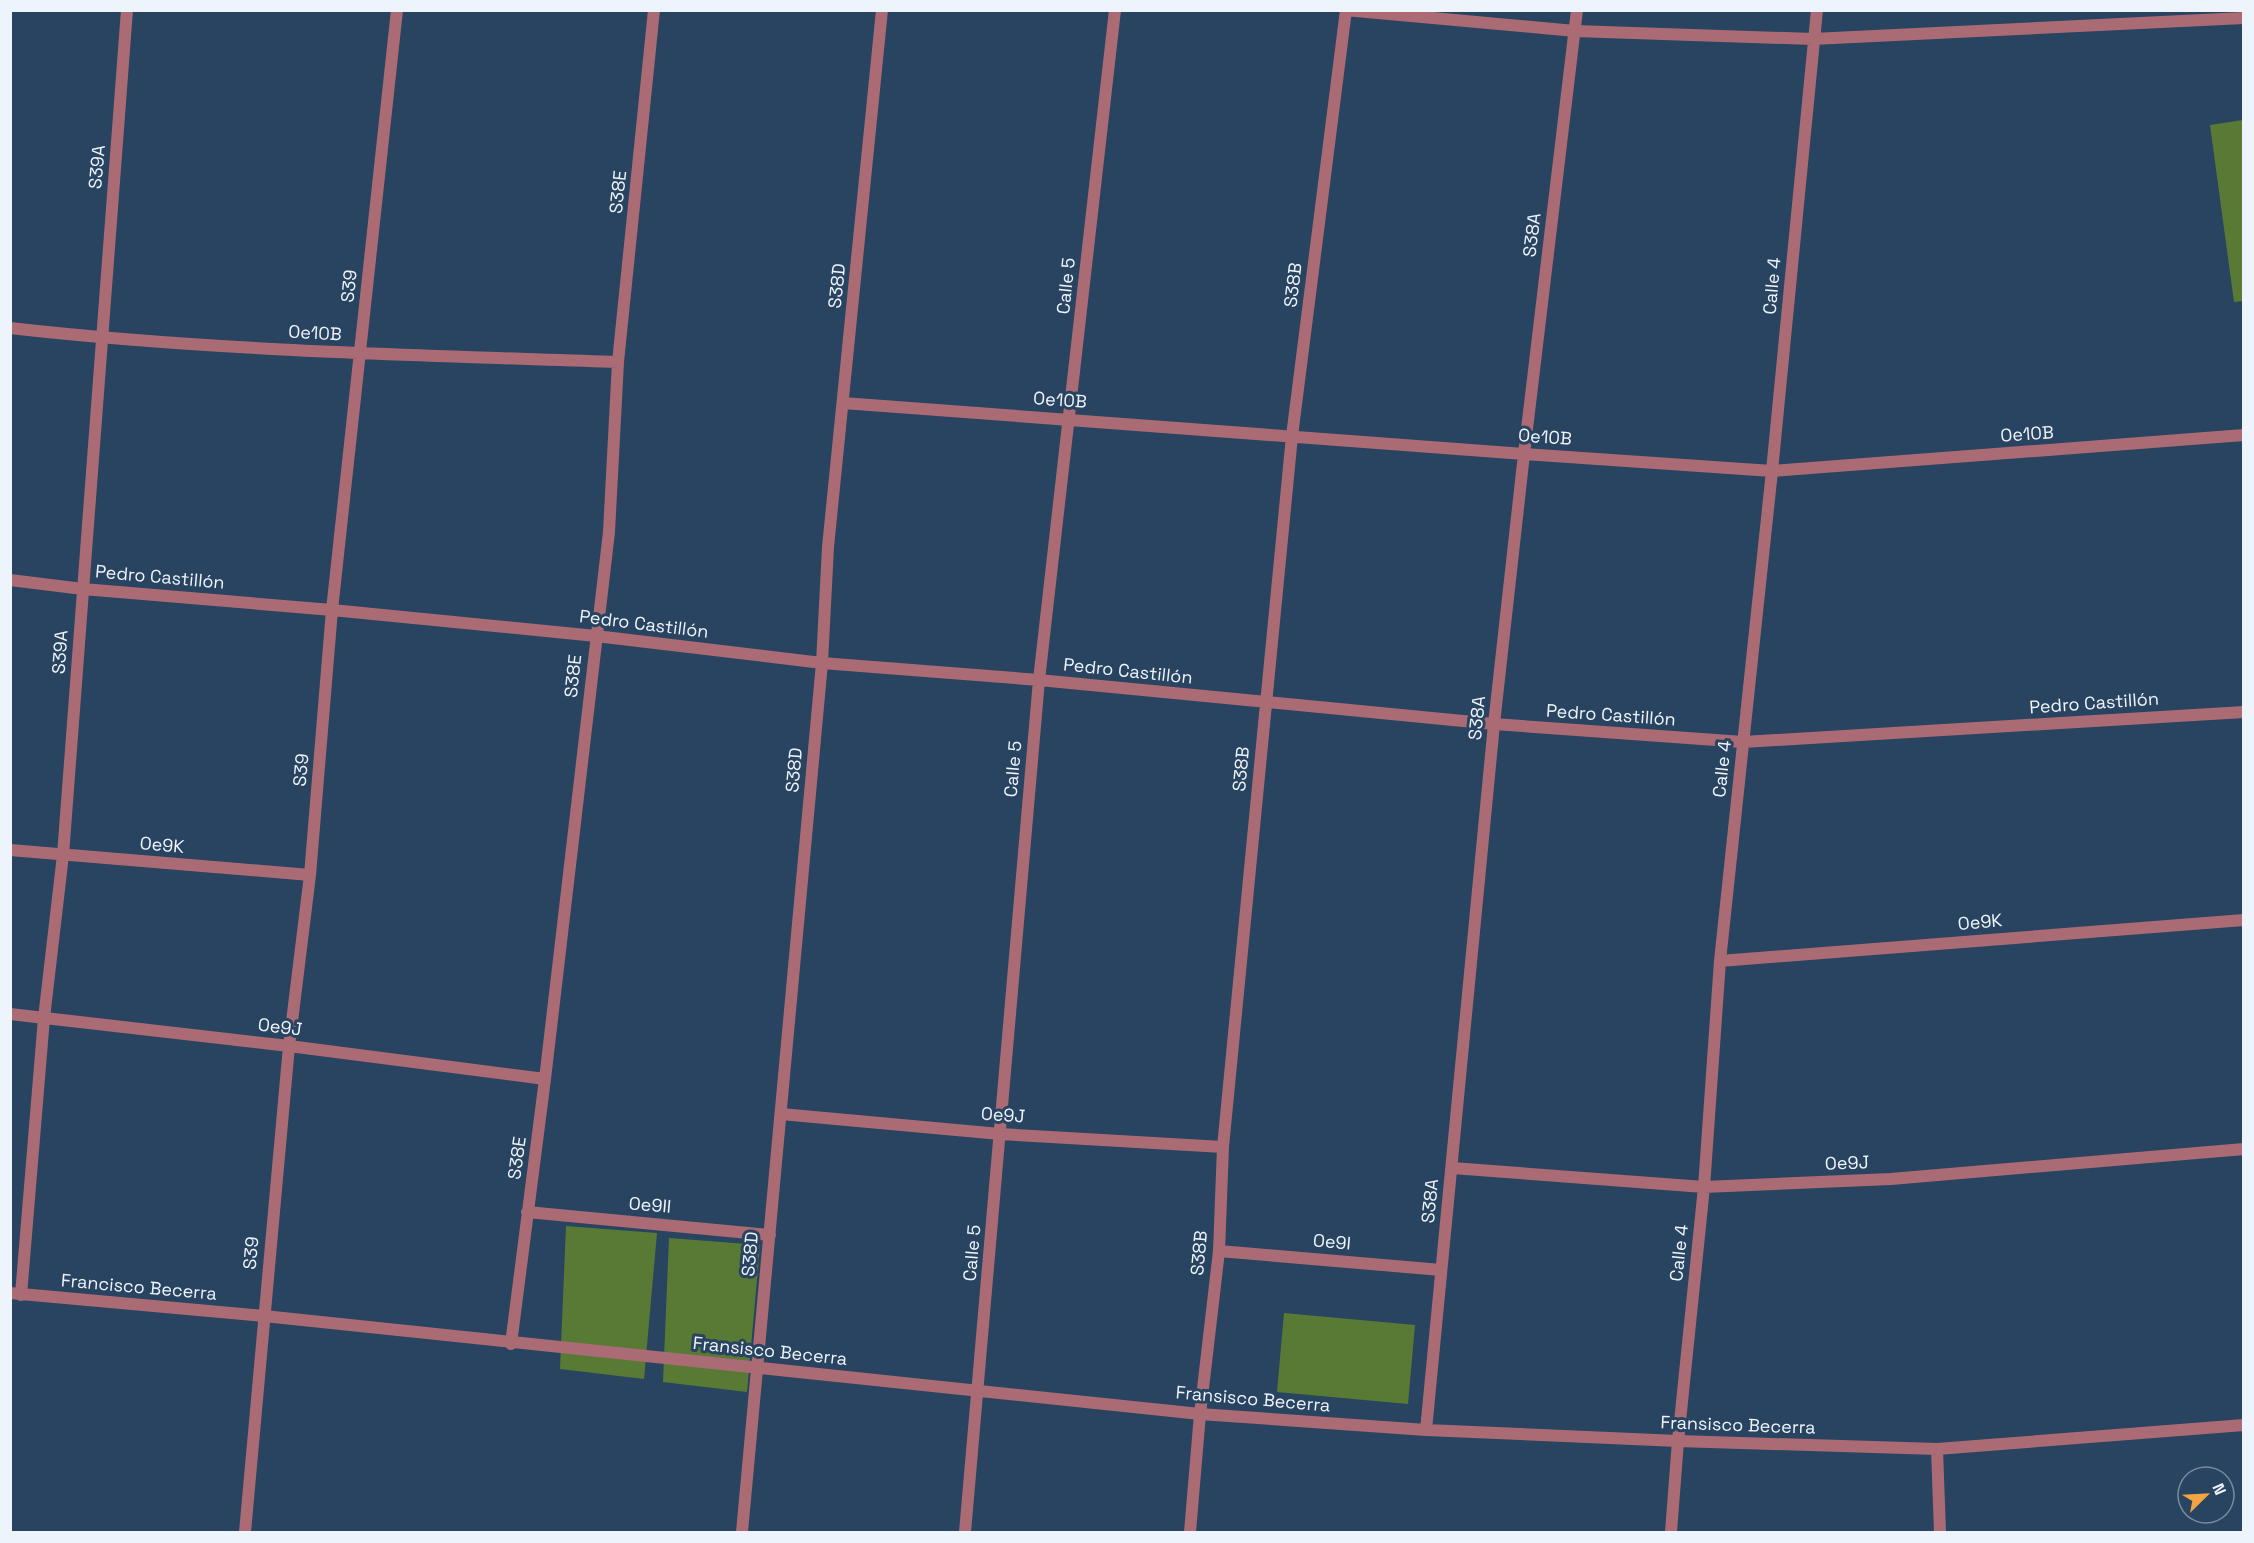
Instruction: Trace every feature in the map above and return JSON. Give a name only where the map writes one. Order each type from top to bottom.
[{"type":"street","name":"S39A","points":[[16,1294],[63,855],[127,10]]},
{"type":"street","name":"S39","points":[[246,1533],[289,1046],[310,874],[332,610],[397,10]]},
{"type":"street","name":"S38E","points":[[511,1344],[545,1079],[609,532],[618,362],[654,10]]},
{"type":"street","name":"S38D","points":[[742,1533],[822,663],[828,547],[882,10]]},
{"type":"street","name":"Calle 5","points":[[965,1533],[1039,680],[1115,10]]},
{"type":"street","name":"S38A","points":[[1426,1430],[1494,724],[1577,10]]},
{"type":"street","name":"Calle 4","points":[[1671,1533],[1704,1187],[1720,961],[1772,471],[1817,10]]},
{"type":"street","points":[[1345,11],[1575,31],[1814,39],[2244,18]]},
{"type":"street","name":"S38B","points":[[1190,1533],[1200,1414],[1219,1251],[1223,1147],[1292,436],[1345,11]]},
{"type":"street","name":"Oe10B","points":[[10,328],[101,339],[360,353],[618,362]]},
{"type":"street","name":"Oe10B","points":[[843,403],[1772,471],[2244,435]]},
{"type":"street","name":"Pedro Castillón","points":[[10,580],[83,589],[332,610],[596,636],[822,663],[1039,680],[1494,724],[1743,742],[2244,712]]},
{"type":"street","name":"Oe9K","points":[[10,849],[310,874]]},
{"type":"street","name":"Oe9K","points":[[1720,961],[2244,920]]},
{"type":"street","name":"Oe9J","points":[[10,1014],[289,1046],[545,1079]]},
{"type":"street","name":"Oe9J","points":[[781,1114],[1000,1134],[1223,1147]]},
{"type":"street","name":"Oe9J","points":[[1452,1168],[1704,1187],[1891,1179],[2244,1149]]},
{"type":"street","name":"Oe9II","points":[[527,1212],[770,1235]]},
{"type":"street","name":"Oe9I","points":[[1219,1251],[1441,1269]]},
{"type":"street","name":"Francisco Becerra","points":[[16,1294],[264,1316]]},
{"type":"street","name":"Fransisco Becerra","points":[[264,1316],[511,1344],[1200,1414],[1426,1430],[1937,1449],[2244,1425]]},
{"type":"street","points":[[1937,1449],[1940,1533]]},
{"type":"green space","points":[[2243,120],[2243,301],[2234,302],[2210,125]]},
{"type":"green space","points":[[566,1226],[657,1233],[644,1379],[560,1369]]},
{"type":"green space","points":[[669,1238],[760,1245],[747,1392],[663,1382]]},
{"type":"green space","points":[[1284,1313],[1415,1325],[1408,1404],[1277,1392]]}]
